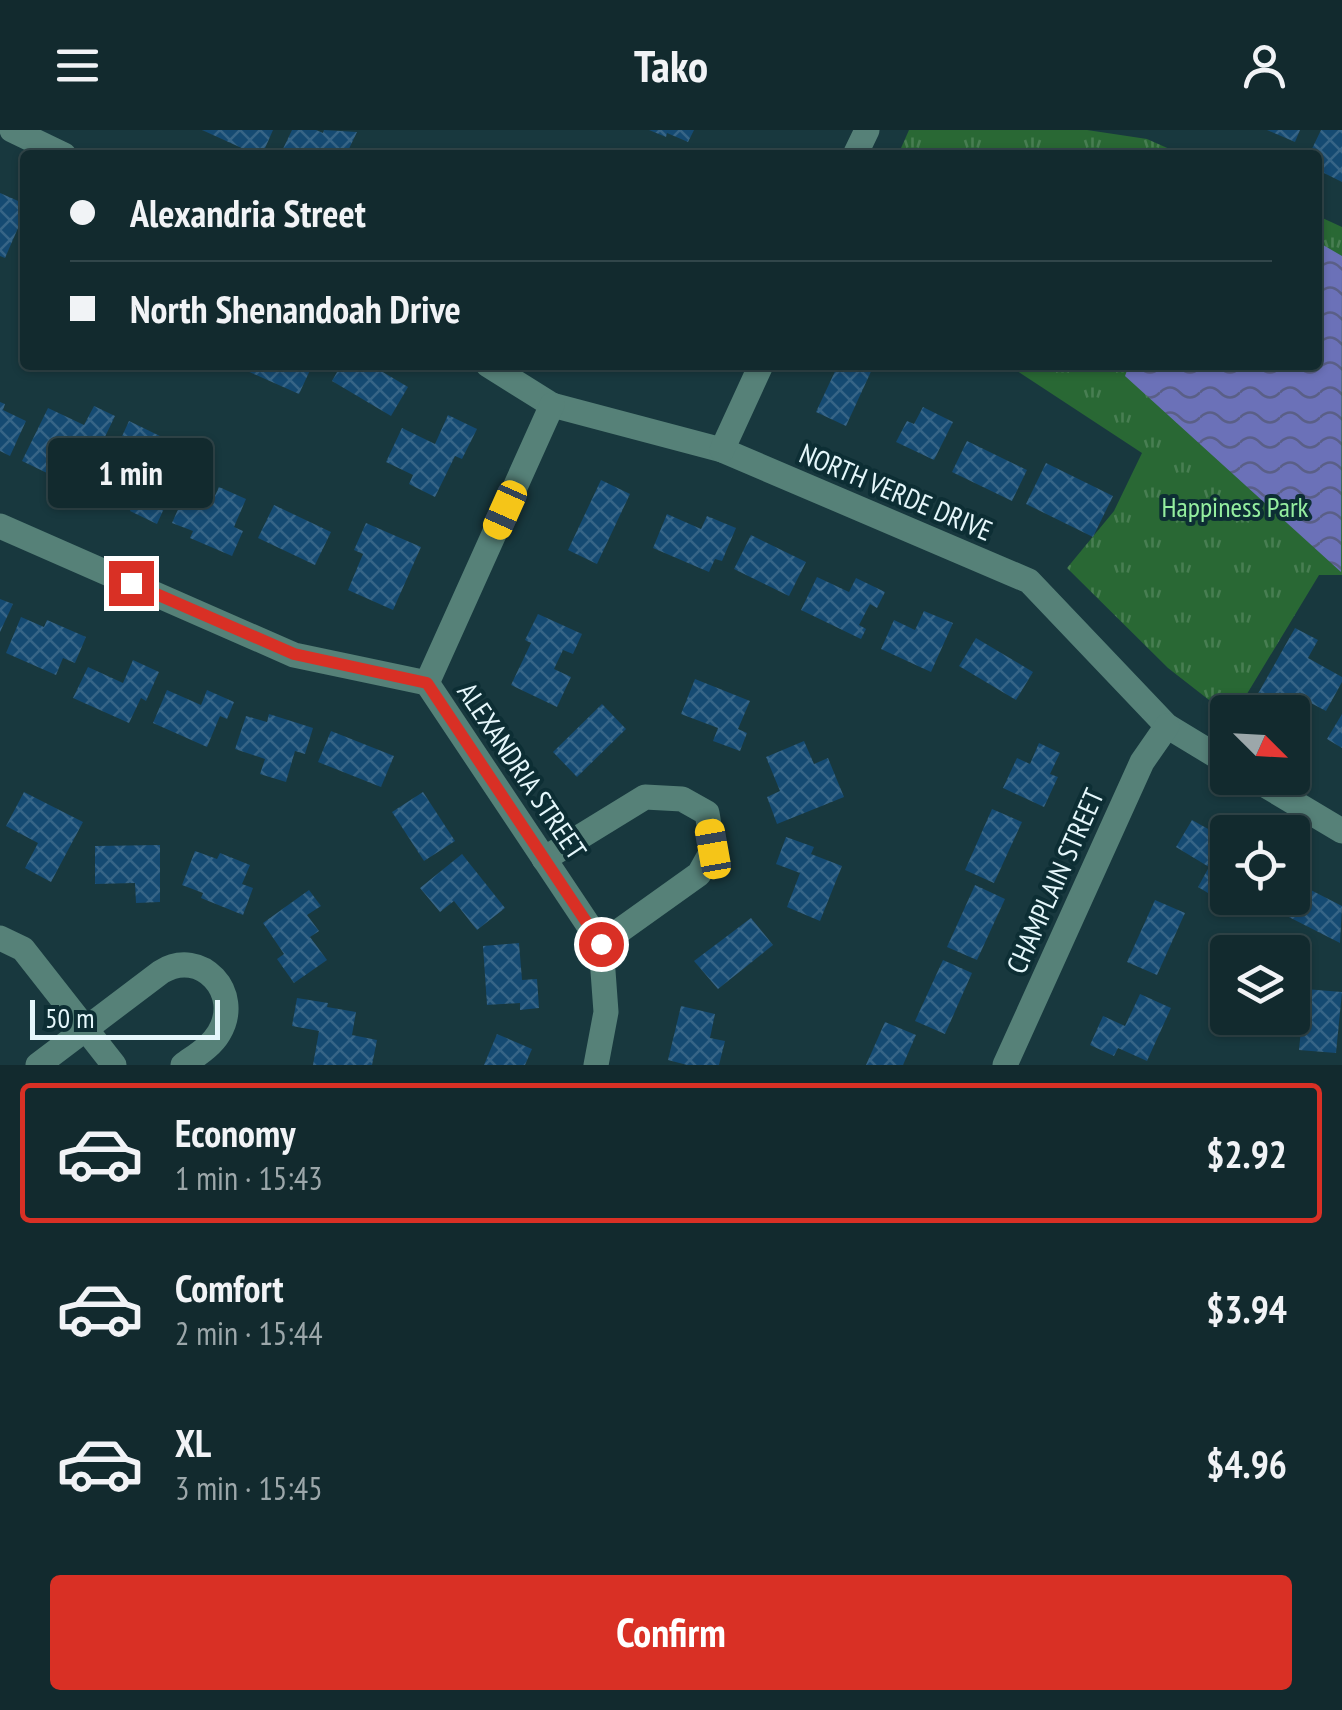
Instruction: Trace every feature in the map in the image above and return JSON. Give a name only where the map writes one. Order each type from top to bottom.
[{"type":"street","points":[[12,130],[54,150]]},
{"type":"street","name":"NORTH VERDE DRIVE","points":[[496,370],[552,405],[722,450],[1030,581],[1166,726],[1210,752]]},
{"type":"street","points":[[722,450],[758,370]]},
{"type":"street","name":"ALEXANDRIA STREET","points":[[552,405],[427,683],[601,944],[606,1012],[596,1065]]},
{"type":"street","points":[[0,526],[294,654],[427,683]]},
{"type":"street","name":"CHAMPLAIN STREET","points":[[1006,1065],[1142,762],[1166,726]]},
{"type":"street","points":[[1281,795],[1342,831]]},
{"type":"street","points":[[544,860],[645,797],[682,799],[706,814],[713,849],[699,874],[601,944]]},
{"type":"street","points":[[0,938],[22,949],[114,1065]]},
{"type":"street","points":[[38,1065],[172,965],[180,963],[209,974],[217,981],[226,1003],[226,1017],[213,1041],[183,1065]]},
{"type":"green space","points":[[909,130],[1087,130],[1147,139],[1172,150],[900,150]]},
{"type":"green space","name":"Happiness Park","points":[[1322,218],[1342,227],[1342,575],[1319,575],[1246,695],[1210,695],[1210,701],[1168,668],[1067,568],[1114,511],[1142,453],[1016,370],[1322,370]]},
{"type":"water","points":[[1322,244],[1342,256],[1341,572],[1125,376],[1127,370],[1322,370]]},
{"type":"building","points":[[202,130],[273,130],[264,150],[246,150]]},
{"type":"building","points":[[292,130],[357,132],[348,150],[282,150]]},
{"type":"building","points":[[649,130],[694,130],[688,142]]},
{"type":"building","points":[[1267,130],[1300,130],[1295,142]]},
{"type":"building","points":[[1321,130],[1342,130],[1342,182],[1322,172],[1322,150],[1311,150]]},
{"type":"building","points":[[0,193],[20,202],[20,224],[5,258],[0,256]]},
{"type":"building","points":[[245,370],[310,370],[299,394]]},
{"type":"building","points":[[338,370],[379,370],[408,387],[391,416],[332,381]]},
{"type":"building","points":[[836,370],[872,370],[846,426],[816,412]]},
{"type":"building","points":[[0,402],[5,404],[3,410],[26,421],[10,456],[0,451]]},
{"type":"building","points":[[94,406],[115,416],[91,466],[58,450],[47,473],[22,461],[48,408],[84,425]]},
{"type":"building","points":[[923,407],[953,422],[934,460],[896,442],[907,421],[914,424]]},
{"type":"building","points":[[448,415],[477,429],[462,459],[455,456],[435,497],[409,484],[413,475],[386,462],[402,428],[435,444]]},
{"type":"building","points":[[129,421],[164,438],[158,450],[185,462],[157,524],[130,511],[142,486],[107,469]]},
{"type":"building","points":[[967,441],[1027,470],[1012,501],[952,472]]},
{"type":"building","points":[[1046,463],[1113,496],[1093,537],[1026,504]]},
{"type":"building","points":[[601,480],[630,494],[597,564],[568,550]]},
{"type":"building","points":[[219,487],[246,499],[234,527],[243,531],[232,556],[190,538],[193,531],[172,523],[187,489],[213,500]]},
{"type":"building","points":[[274,505],[331,532],[315,565],[258,538]]},
{"type":"building","points":[[667,514],[701,529],[707,516],[736,528],[722,561],[715,559],[709,572],[653,548]]},
{"type":"building","points":[[366,523],[421,547],[393,610],[348,590],[363,554],[354,550]]},
{"type":"building","points":[[751,535],[806,562],[789,596],[734,569]]},
{"type":"building","points":[[817,577],[849,592],[856,578],[885,592],[877,608],[870,604],[859,625],[866,629],[861,639],[801,610]]},
{"type":"building","points":[[0,599],[13,604],[0,632]]},
{"type":"building","points":[[924,611],[953,623],[931,672],[881,649],[894,620],[915,630]]},
{"type":"building","points":[[538,614],[582,634],[573,654],[563,650],[554,669],[571,677],[557,707],[511,685],[531,643],[525,640]]},
{"type":"building","points":[[21,617],[44,627],[47,620],[86,637],[75,663],[63,658],[56,675],[6,653]]},
{"type":"building","points":[[1295,628],[1318,640],[1308,658],[1342,677],[1326,711],[1310,703],[1310,695],[1257,695]]},
{"type":"building","points":[[976,638],[1033,672],[1016,700],[959,666]]},
{"type":"building","points":[[133,660],[159,672],[146,701],[141,698],[129,723],[73,698],[88,667],[123,683]]},
{"type":"building","points":[[695,679],[750,701],[738,729],[747,733],[740,751],[713,741],[718,728],[681,714]]},
{"type":"building","points":[[167,690],[201,705],[207,690],[234,702],[227,719],[220,716],[207,747],[153,723]]},
{"type":"building","points":[[602,704],[626,729],[577,777],[553,752]]},
{"type":"building","points":[[269,714],[313,728],[305,754],[295,751],[286,782],[260,774],[265,759],[235,749],[246,716],[267,722]]},
{"type":"building","points":[[1342,714],[1342,748],[1327,739]]},
{"type":"building","points":[[331,731],[394,756],[381,787],[318,762]]},
{"type":"building","points":[[804,741],[814,764],[828,758],[844,797],[777,824],[767,797],[780,791],[766,757]]},
{"type":"building","points":[[1039,743],[1060,753],[1050,774],[1058,777],[1044,807],[1003,788],[1017,758],[1030,764]]},
{"type":"building","points":[[24,792],[83,822],[51,882],[25,868],[38,843],[6,826]]},
{"type":"building","points":[[423,792],[455,841],[424,861],[392,812]]},
{"type":"building","points":[[992,809],[1022,822],[994,883],[965,870]]},
{"type":"building","points":[[1192,820],[1210,830],[1210,894],[1198,887],[1209,867],[1176,847]]},
{"type":"building","points":[[786,837],[814,847],[811,854],[842,866],[820,921],[787,907],[800,873],[776,864]]},
{"type":"building","points":[[160,845],[160,902],[136,903],[135,883],[95,884],[95,846]]},
{"type":"building","points":[[195,851],[217,859],[220,853],[250,865],[242,884],[253,888],[243,915],[201,898],[203,893],[182,885]]},
{"type":"building","points":[[462,854],[505,908],[477,930],[454,901],[440,912],[420,888]]},
{"type":"building","points":[[975,885],[1005,899],[977,960],[947,947]]},
{"type":"building","points":[[309,890],[321,906],[307,915],[319,931],[310,937],[327,960],[294,983],[277,959],[284,954],[263,923]]},
{"type":"building","points":[[1310,890],[1342,906],[1340,943],[1285,915],[1310,915]]},
{"type":"building","points":[[1155,900],[1185,913],[1157,975],[1127,962]]},
{"type":"building","points":[[751,918],[773,945],[718,989],[694,961]]},
{"type":"building","points":[[519,943],[522,980],[537,979],[539,1008],[520,1010],[520,1003],[487,1005],[483,946]]},
{"type":"building","points":[[943,960],[972,973],[945,1034],[915,1021]]},
{"type":"building","points":[[1310,989],[1342,992],[1336,1053],[1299,1050],[1300,1035],[1310,1035]]},
{"type":"building","points":[[1140,994],[1171,1008],[1147,1061],[1118,1048],[1114,1056],[1090,1045],[1103,1016],[1125,1026]]},
{"type":"building","points":[[297,998],[356,1012],[352,1035],[377,1040],[372,1065],[313,1065],[319,1031],[292,1026]]},
{"type":"building","points":[[681,1006],[715,1014],[710,1038],[725,1041],[719,1065],[687,1065],[668,1060]]},
{"type":"building","points":[[885,1022],[916,1035],[903,1065],[866,1065]]},
{"type":"building","points":[[497,1034],[532,1049],[525,1065],[484,1065]]},
{"type":"route","points":[[131,583],[294,654],[427,683],[601,944]]}]
